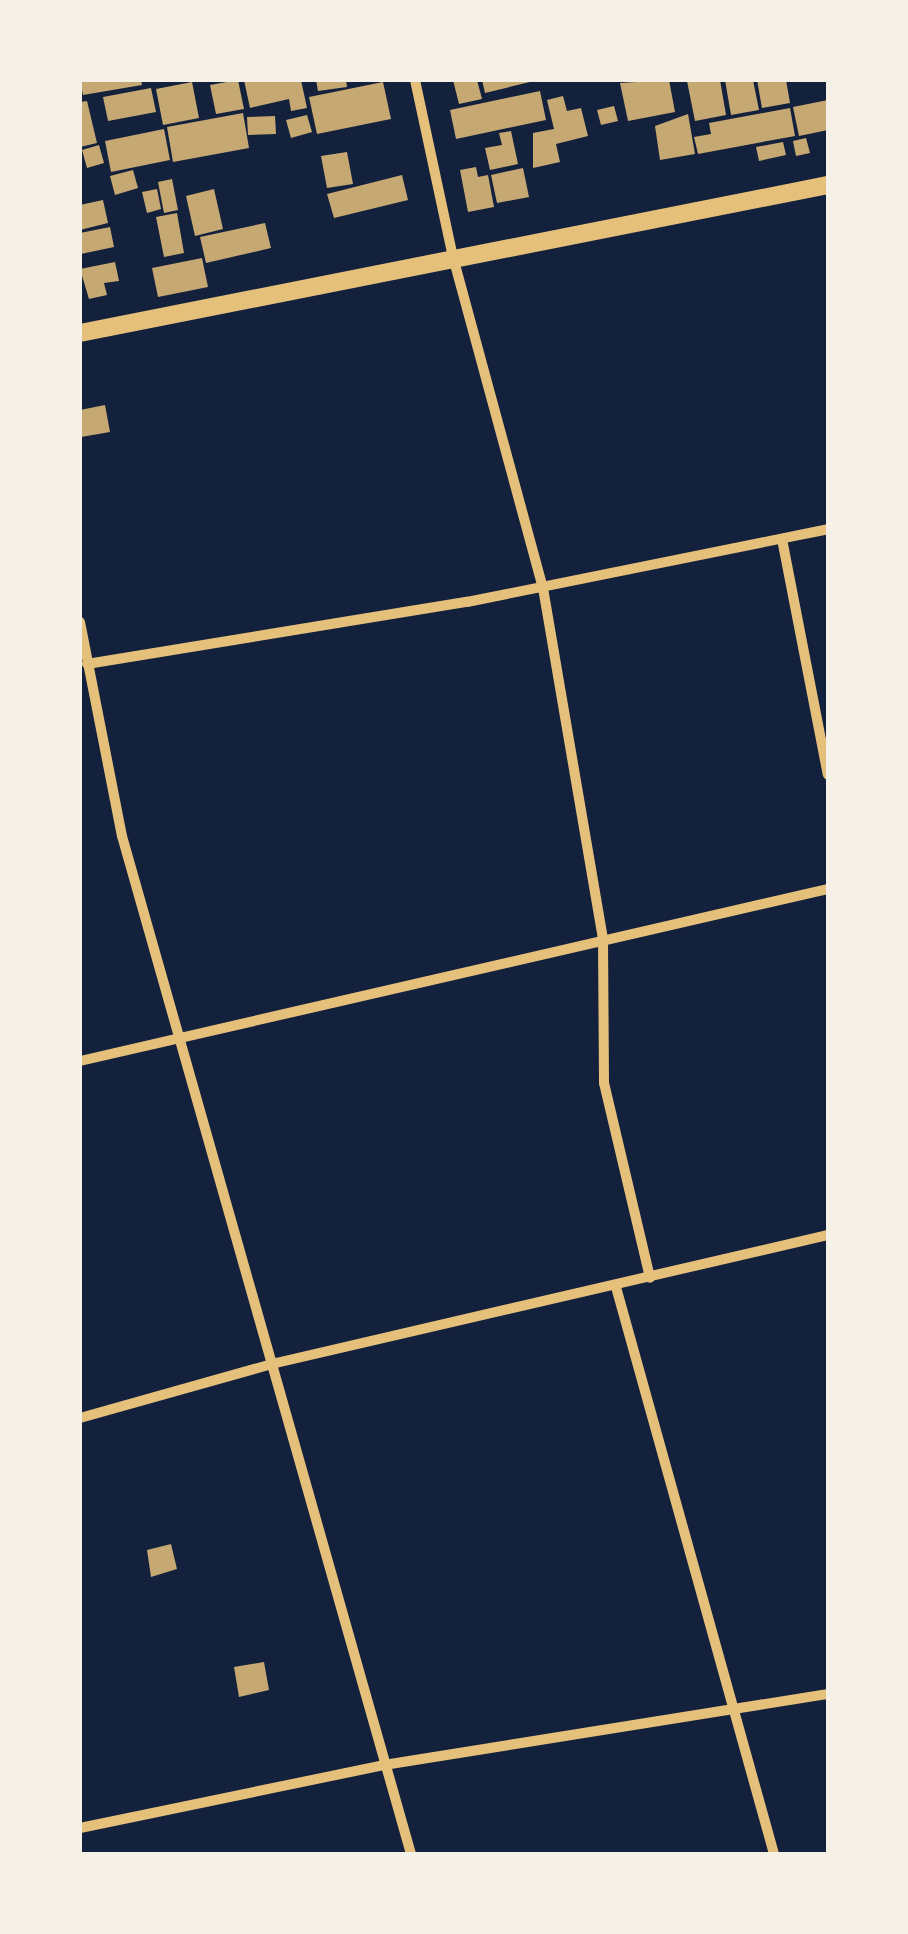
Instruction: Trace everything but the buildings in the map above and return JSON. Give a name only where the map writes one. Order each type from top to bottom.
[{"type":"street","points":[[415,80],[453,257],[543,588],[602,939],[604,1083],[650,1278]]},
{"type":"street","points":[[80,333],[828,185]]},
{"type":"street","points":[[87,664],[543,588],[828,529]]},
{"type":"street","points":[[782,538],[828,774]]},
{"type":"street","points":[[80,622],[122,836],[276,1363],[411,1854]]},
{"type":"street","points":[[80,716],[96,713]]},
{"type":"street","points":[[80,1061],[181,1042],[828,888]]},
{"type":"street","points":[[80,1418],[276,1363],[616,1287],[828,1234]]},
{"type":"street","points":[[616,1287],[774,1854]]},
{"type":"street","points":[[80,1828],[384,1766],[828,1694]]}]
